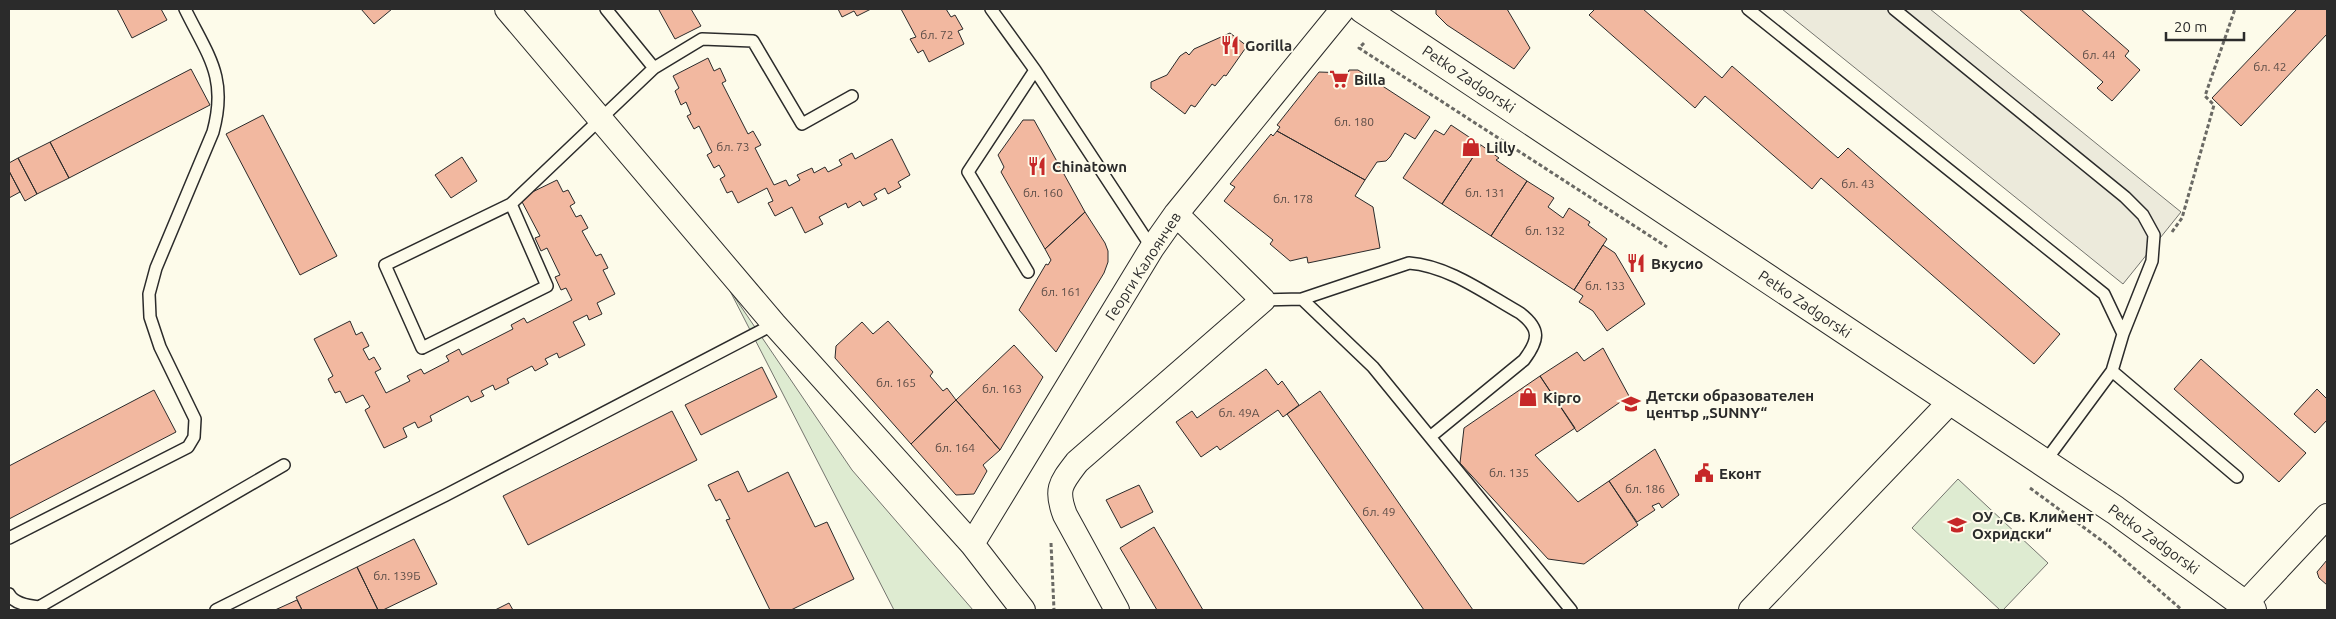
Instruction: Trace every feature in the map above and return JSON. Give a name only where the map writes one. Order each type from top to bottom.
[{"type":"street","points":[[507,9],[774,324],[972,544],[1024,610]]},
{"type":"street","name":"Георги Калоянчев","points":[[972,544],[1152,248],[1176,214],[1343,9]]},
{"type":"street","name":"Petko Zadgorski","points":[[1373,15],[1950,402],[2115,510],[2248,608]]},
{"type":"street","points":[[1117,610],[1066,517],[1059,499],[1063,480],[1077,462],[1263,300],[1176,214]]},
{"type":"street","points":[[1751,610],[1950,402]]},
{"type":"street","points":[[2248,608],[2327,516]]},
{"type":"lane","points":[[9,538],[188,447],[194,437],[195,419],[160,347],[150,317],[149,294],[156,268],[212,132],[219,110],[220,88],[215,69],[185,9]]},
{"type":"lane","points":[[606,9],[654,68]]},
{"type":"lane","points":[[991,9],[1035,70],[1152,248]]},
{"type":"lane","points":[[1748,9],[2104,294],[2123,334]]},
{"type":"lane","points":[[1894,9],[2125,197],[2143,215],[2154,235],[2152,261],[2123,334],[2112,371],[2044,463]]},
{"type":"lane","points":[[511,204],[547,286],[422,348],[385,266],[511,204],[654,68],[702,39],[753,41],[802,124],[852,96]]},
{"type":"lane","points":[[1028,272],[968,172],[1035,70]]},
{"type":"lane","points":[[1263,300],[1302,299],[1409,263],[1424,264],[1441,269],[1520,313],[1532,322],[1536,336],[1533,348],[1524,360],[1430,437]]},
{"type":"lane","points":[[1302,299],[1373,367],[1571,610]]},
{"type":"lane","points":[[216,610],[446,496],[774,324]]},
{"type":"lane","points":[[2112,371],[2237,477]]},
{"type":"lane","points":[[9,594],[11,599],[26,605],[39,607],[284,465]]},
{"type":"path","points":[[2152,261],[2182,218],[2214,106],[2205,96],[2234,9]]},
{"type":"path","points":[[1373,15],[1359,48],[1676,252]]},
{"type":"path","points":[[2027,486],[2105,543],[2182,610]]},
{"type":"path","points":[[1054,610],[1051,532],[1066,517]]},
{"type":"green space","points":[[729,289],[852,470],[973,610],[894,610]]},
{"type":"green space","points":[[1958,479],[2048,563],[2003,610],[2000,610],[1912,528]]},
{"type":"shaded area","points":[[1782,9],[1930,9],[2181,212],[2123,284]]},
{"type":"building","points":[[117,9],[161,9],[167,20],[132,38]]},
{"type":"building","points":[[361,9],[392,9],[374,24]]},
{"type":"building","points":[[691,9],[701,26],[675,39],[659,10]]},
{"type":"building","points":[[838,9],[871,9],[857,16],[854,11],[842,17]]},
{"type":"building","points":[[901,9],[946,9],[951,17],[955,15],[963,29],[958,31],[964,44],[929,62],[923,50],[918,53],[910,39],[916,37]]},
{"type":"building","points":[[1436,9],[1507,9],[1530,48],[1514,69],[1447,25],[1436,14]]},
{"type":"building","points":[[1595,9],[1643,9],[1722,78],[1732,66],[1838,158],[1848,148],[2060,334],[2034,364],[1821,178],[1812,189],[1705,96],[1695,108],[1589,15]]},
{"type":"building","points":[[2019,9],[2081,9],[2129,51],[2125,56],[2140,70],[2112,101],[2097,88],[2103,82]]},
{"type":"building","points":[[2297,9],[2327,9],[2327,34],[2241,126],[2212,98]]},
{"type":"building","points":[[1230,33],[1247,46],[1226,76],[1224,75],[1215,86],[1212,84],[1195,107],[1191,105],[1185,114],[1151,88],[1151,82],[1167,75],[1180,56],[1186,52],[1189,55],[1194,49]]},
{"type":"building","points":[[708,58],[714,71],[720,68],[726,81],[722,83],[748,134],[753,131],[761,145],[755,148],[774,185],[786,180],[789,186],[800,180],[797,175],[812,168],[814,173],[825,167],[828,172],[842,165],[839,160],[852,153],[855,159],[892,139],[910,175],[898,182],[901,187],[888,194],[885,188],[874,194],[877,199],[863,206],[860,201],[848,208],[846,203],[819,217],[823,224],[805,233],[792,207],[775,216],[768,203],[773,201],[767,188],[738,203],[732,191],[727,193],[720,179],[725,176],[719,165],[714,168],[707,155],[712,152],[699,126],[694,129],[687,116],[691,114],[686,102],[681,105],[675,91],[679,88],[673,76]]},
{"type":"building","points":[[191,69],[210,105],[69,178],[50,142]]},
{"type":"building","points":[[1349,70],[1358,70],[1430,117],[1415,139],[1405,133],[1390,157],[1386,161],[1377,162],[1365,180],[1277,131],[1280,127],[1277,125],[1319,72],[1348,73]]},
{"type":"building","points":[[263,115],[337,256],[300,275],[226,134]]},
{"type":"building","points":[[1023,120],[1034,120],[1085,212],[1045,249],[1001,172],[1004,167],[998,155]]},
{"type":"building","points":[[1451,125],[1481,145],[1442,204],[1403,178],[1435,130],[1444,135]]},
{"type":"building","points":[[1277,131],[1365,180],[1355,196],[1373,207],[1380,248],[1308,263],[1307,257],[1290,261],[1270,244],[1273,240],[1224,201],[1235,187],[1230,184],[1271,134],[1273,136]]},
{"type":"building","points":[[50,142],[69,178],[37,194],[18,158]]},
{"type":"building","points":[[1481,145],[1499,158],[1496,160],[1527,181],[1491,236],[1442,204]]},
{"type":"building","points":[[462,157],[477,181],[451,198],[435,175]]},
{"type":"building","points":[[18,158],[37,194],[25,201],[9,171],[9,163]]},
{"type":"building","points":[[9,171],[20,192],[9,198]]},
{"type":"building","points":[[557,180],[563,192],[568,190],[575,203],[570,206],[576,217],[581,215],[588,228],[582,231],[596,256],[601,254],[608,268],[603,270],[615,294],[597,303],[602,314],[589,320],[587,315],[573,322],[585,345],[559,358],[557,353],[545,359],[548,364],[535,371],[532,366],[507,379],[509,383],[495,390],[493,385],[481,391],[484,396],[471,402],[468,396],[430,416],[432,421],[418,428],[415,422],[403,428],[407,437],[384,448],[365,410],[370,407],[363,395],[346,403],[340,391],[335,393],[328,379],[333,376],[314,339],[350,321],[356,335],[362,332],[369,346],[363,349],[369,360],[374,357],[381,369],[375,372],[386,393],[410,381],[407,376],[421,369],[424,374],[449,361],[446,356],[459,349],[462,355],[513,329],[511,325],[524,318],[527,323],[572,300],[566,288],[561,290],[555,277],[560,275],[547,248],[541,251],[535,238],[540,236],[520,198]]},
{"type":"building","points":[[1527,181],[1554,198],[1548,207],[1563,218],[1569,208],[1590,222],[1588,225],[1607,239],[1574,290],[1491,236]]},
{"type":"building","points":[[1085,212],[1105,243],[1108,251],[1108,262],[1104,273],[1056,352],[1019,310],[1046,264],[1048,265],[1051,260],[1045,249]]},
{"type":"building","points":[[1603,245],[1615,253],[1645,304],[1607,331],[1593,311],[1579,302],[1583,296],[1574,290]]},
{"type":"building","points":[[888,321],[933,372],[930,376],[943,391],[947,388],[956,400],[911,444],[835,358],[836,346],[862,322],[873,334]]},
{"type":"building","points":[[1014,345],[1043,377],[1000,450],[956,400]]},
{"type":"building","points":[[1603,348],[1629,396],[1577,432],[1540,376],[1577,352],[1584,361]]},
{"type":"building","points":[[2201,359],[2306,453],[2279,482],[2174,389]]},
{"type":"building","points":[[762,367],[777,397],[701,435],[685,405]]},
{"type":"building","points":[[1266,369],[1278,385],[1282,381],[1299,405],[1283,417],[1278,410],[1220,450],[1217,446],[1201,457],[1176,422],[1192,411],[1197,418]]},
{"type":"building","points":[[1540,376],[1575,428],[1535,455],[1578,502],[1609,481],[1638,525],[1584,564],[1548,559],[1460,463],[1464,428]]},
{"type":"building","points":[[2317,389],[2327,399],[2327,420],[2315,433],[2294,414]]},
{"type":"building","points":[[154,390],[176,432],[9,519],[9,466]]},
{"type":"building","points":[[1320,391],[1473,610],[1424,610],[1287,414]]},
{"type":"building","points":[[956,400],[1000,450],[983,465],[987,471],[974,494],[956,495],[911,444]]},
{"type":"building","points":[[672,411],[697,460],[528,545],[503,496]]},
{"type":"building","points":[[1655,449],[1679,495],[1662,508],[1659,503],[1652,506],[1655,510],[1637,522],[1609,481]]},
{"type":"building","points":[[738,471],[748,492],[788,472],[815,527],[827,522],[854,579],[791,610],[770,610],[726,520],[730,519],[720,499],[716,501],[708,485]]},
{"type":"building","points":[[1139,485],[1153,512],[1121,528],[1106,500]]},
{"type":"building","points":[[1154,527],[1203,610],[1157,610],[1120,548]]},
{"type":"building","points":[[414,539],[437,584],[383,610],[378,610],[357,567]]},
{"type":"building","points":[[2327,560],[2327,585],[2319,578],[2317,572]]},
{"type":"building","points":[[357,567],[378,610],[302,610],[296,597]]},
{"type":"building","points":[[297,600],[302,610],[275,610]]},
{"type":"building","points":[[509,603],[513,610],[495,610]]},
{"type":"place","name":"Gorilla","points":[[1230,45]]},
{"type":"place","name":"Billa","points":[[1339,79]]},
{"type":"place","name":"Lilly","points":[[1471,147]]},
{"type":"place","name":"Chinatown","points":[[1037,166]]},
{"type":"place","name":"Вкусио","points":[[1636,263]]},
{"type":"place","name":"Kipro","points":[[1528,397]]},
{"type":"place","name":"Детски образователен център „SUNNY“","points":[[1631,404]]},
{"type":"place","name":"Еконт","points":[[1704,473]]},
{"type":"place","name":"ОУ „Св. Климент Охридски“","points":[[1957,525]]}]
